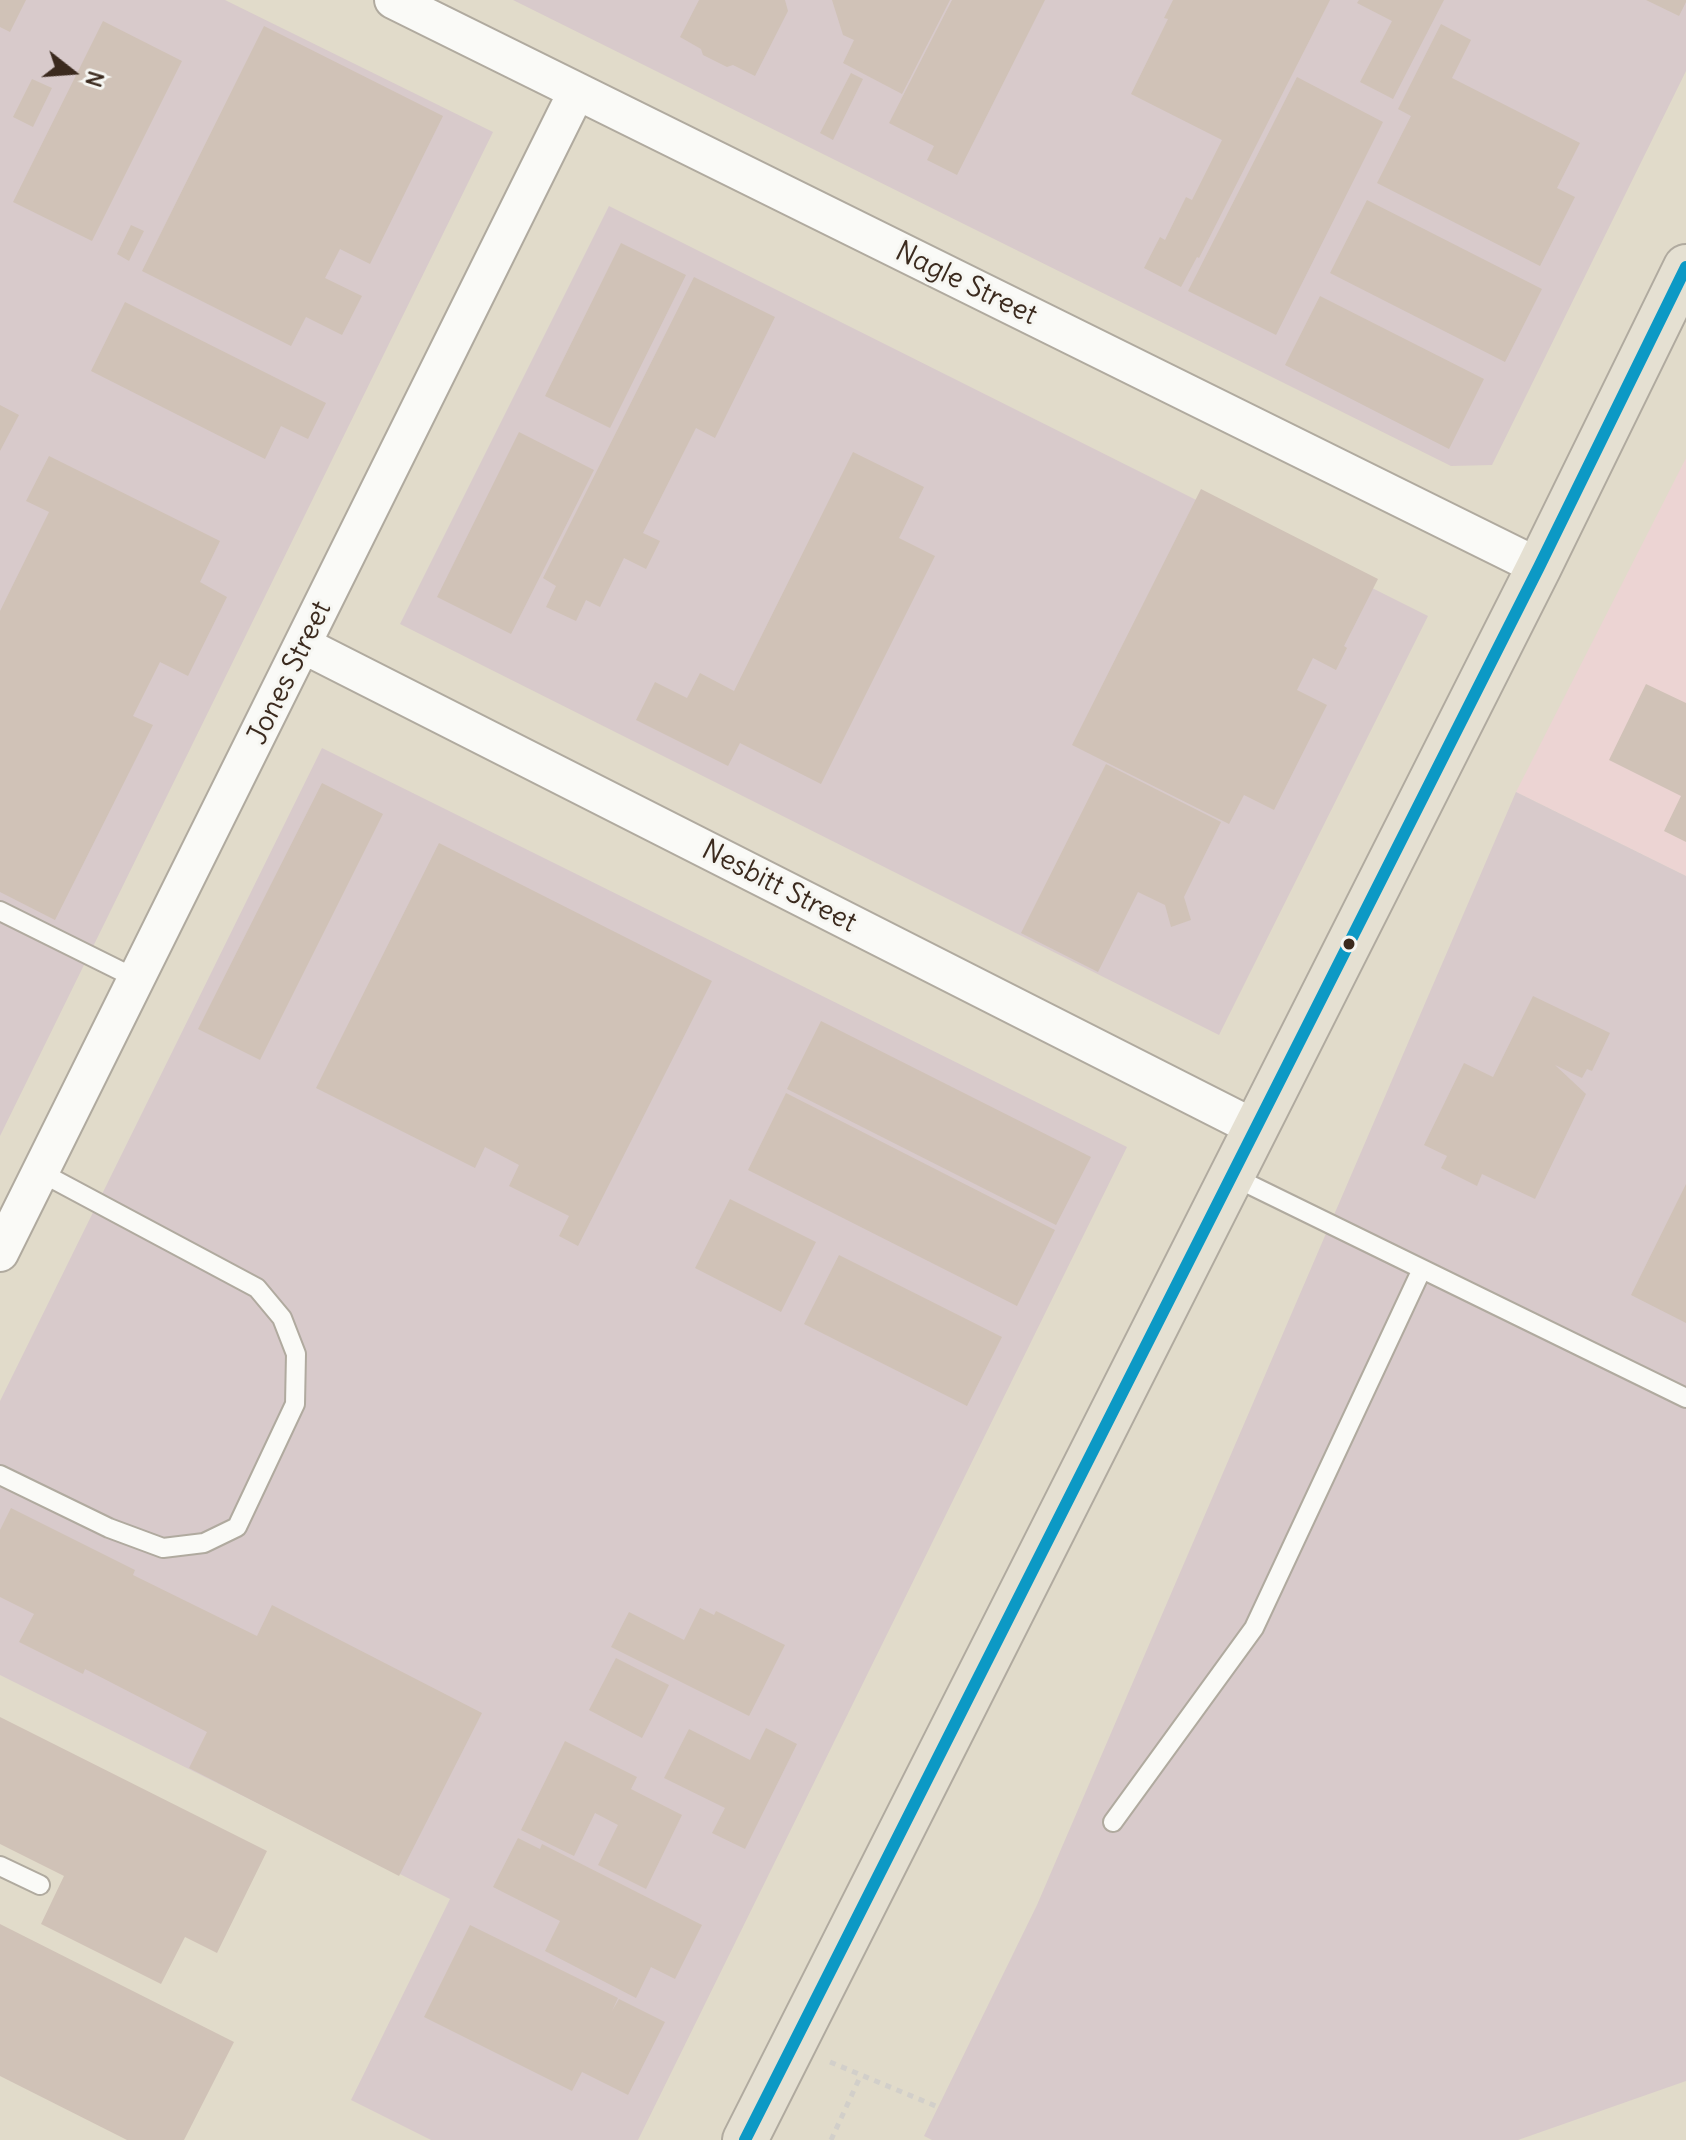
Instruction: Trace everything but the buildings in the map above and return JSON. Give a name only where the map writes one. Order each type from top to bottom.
[{"type":"highway","points":[[745,2140],[1539,567],[1686,267]]},
{"type":"street","name":"Nagle Street","points":[[393,0],[1539,567]]},
{"type":"street","name":"Jones Street","points":[[0,1253],[577,91]]},
{"type":"street","name":"Nesbitt Street","points":[[303,645],[1255,1128]]},
{"type":"lane","points":[[0,911],[137,979]]},
{"type":"lane","points":[[0,1475],[109,1528],[163,1548],[204,1543],[237,1527],[295,1404],[296,1354],[282,1318],[257,1288],[40,1172]]},
{"type":"lane","points":[[1232,1176],[1686,1398]]},
{"type":"lane","points":[[1113,1822],[1254,1628],[1422,1269]]},
{"type":"lane","points":[[0,1866],[40,1885]]},
{"type":"path","points":[[792,2047],[938,2107]]},
{"type":"path","points":[[831,2140],[861,2075]]},
{"type":"shaded area","points":[[0,0],[225,0],[493,132],[0,1136]]},
{"type":"shaded area","points":[[513,0],[1686,0],[1686,71],[1492,465],[1451,466]]},
{"type":"shaded area","points":[[609,206],[1428,616],[1219,1035],[400,624]]},
{"type":"shaded area","points":[[1686,458],[1686,876],[1516,792]]},
{"type":"shaded area","points":[[322,748],[1127,1147],[638,2140],[431,2140],[351,2100],[450,1899],[0,1675],[0,1401]]},
{"type":"shaded area","points":[[1516,792],[1686,876],[1686,2081],[1518,2140],[932,2140],[924,2136],[1037,1905]]},
{"type":"transit line","points":[[745,2140],[1539,567],[1686,267]]}]
